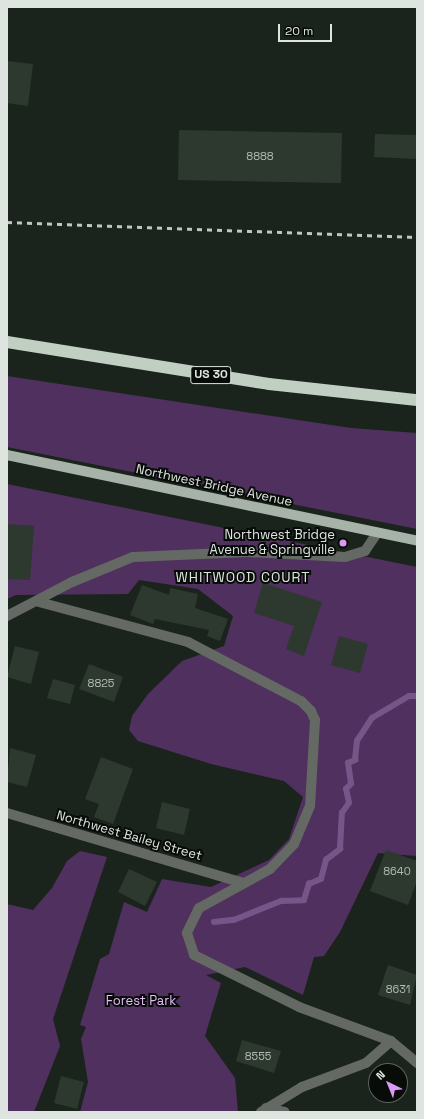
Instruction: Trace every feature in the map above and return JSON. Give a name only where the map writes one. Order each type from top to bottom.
[{"type":"highway","name":"US 30","points":[[7,342],[269,384],[417,400]]},
{"type":"main road","name":"Northwest Bridge Avenue","points":[[7,455],[417,541]]},
{"type":"street","points":[[7,616],[39,602],[72,582],[133,557],[246,552],[345,557],[365,551],[377,533]]},
{"type":"street","points":[[39,602],[188,642],[301,701],[311,711],[315,720],[310,806],[294,844],[270,869],[199,908],[187,933],[194,955],[299,1007],[391,1042],[417,1063]]},
{"type":"street","name":"Northwest Bailey Street","points":[[7,813],[244,883]]},
{"type":"street","points":[[264,1110],[302,1087],[366,1062],[391,1042]]},
{"type":"street","points":[[264,1110],[285,1112]]},
{"type":"green space","points":[[7,376],[351,428],[417,433],[417,529],[7,447]]},
{"type":"green space","name":"Forest Park","points":[[7,484],[417,567],[417,856],[378,853],[340,932],[324,956],[314,957],[303,995],[245,967],[206,975],[221,983],[205,1036],[235,1078],[238,1112],[80,1112],[88,1082],[81,1039],[86,1027],[80,1025],[100,959],[109,954],[124,902],[147,912],[162,879],[211,887],[269,860],[289,839],[303,797],[284,781],[211,764],[138,741],[129,730],[132,716],[148,694],[182,661],[224,646],[233,616],[198,589],[139,580],[128,594],[16,595],[7,599]]},
{"type":"green space","points":[[80,851],[107,857],[53,1019],[60,1046],[34,1112],[7,1112],[7,904],[33,910],[52,888],[67,861]]},
{"type":"building","points":[[7,61],[33,64],[28,106],[7,103]]},
{"type":"building","points":[[179,130],[342,133],[341,183],[178,180]]},
{"type":"building","points":[[375,134],[417,135],[417,159],[374,157]]},
{"type":"building","points":[[7,524],[34,526],[30,580],[7,579]]},
{"type":"building","points":[[263,583],[322,602],[304,656],[286,649],[294,626],[254,613]]},
{"type":"building","points":[[142,585],[169,595],[170,588],[198,594],[195,608],[228,619],[220,641],[207,636],[209,630],[155,619],[153,624],[130,615]]},
{"type":"building","points":[[339,636],[368,644],[360,673],[331,665]]},
{"type":"building","points":[[15,646],[39,652],[31,684],[7,677]]},
{"type":"building","points":[[89,664],[123,677],[114,702],[79,689]]},
{"type":"building","points":[[53,679],[75,685],[70,704],[47,698]]},
{"type":"building","points":[[10,748],[36,755],[27,787],[7,782]]},
{"type":"building","points":[[101,757],[133,769],[113,824],[94,817],[99,804],[85,799]]},
{"type":"building","points":[[162,802],[190,809],[184,835],[156,828]]},
{"type":"building","points":[[386,850],[417,861],[417,881],[408,905],[370,891]]},
{"type":"building","points":[[129,869],[157,882],[145,906],[118,892]]},
{"type":"building","points":[[388,965],[417,975],[410,1005],[378,995]]},
{"type":"building","points":[[242,1040],[281,1051],[274,1073],[236,1061]]},
{"type":"building","points":[[61,1076],[84,1082],[77,1109],[54,1103]]},
{"type":"waterway","points":[[214,922],[234,920],[281,901],[304,900],[309,884],[321,879],[326,860],[340,849],[342,813],[349,803],[346,789],[351,784],[348,763],[355,760],[357,741],[372,718],[409,696],[417,696]]},
{"type":"railway","points":[[7,222],[417,237]]},
{"type":"place","name":"Northwest Bridge Avenue & Springville","points":[[343,543]]},
{"type":"district","name":"WHITWOOD COURT","points":[[243,577]]}]
